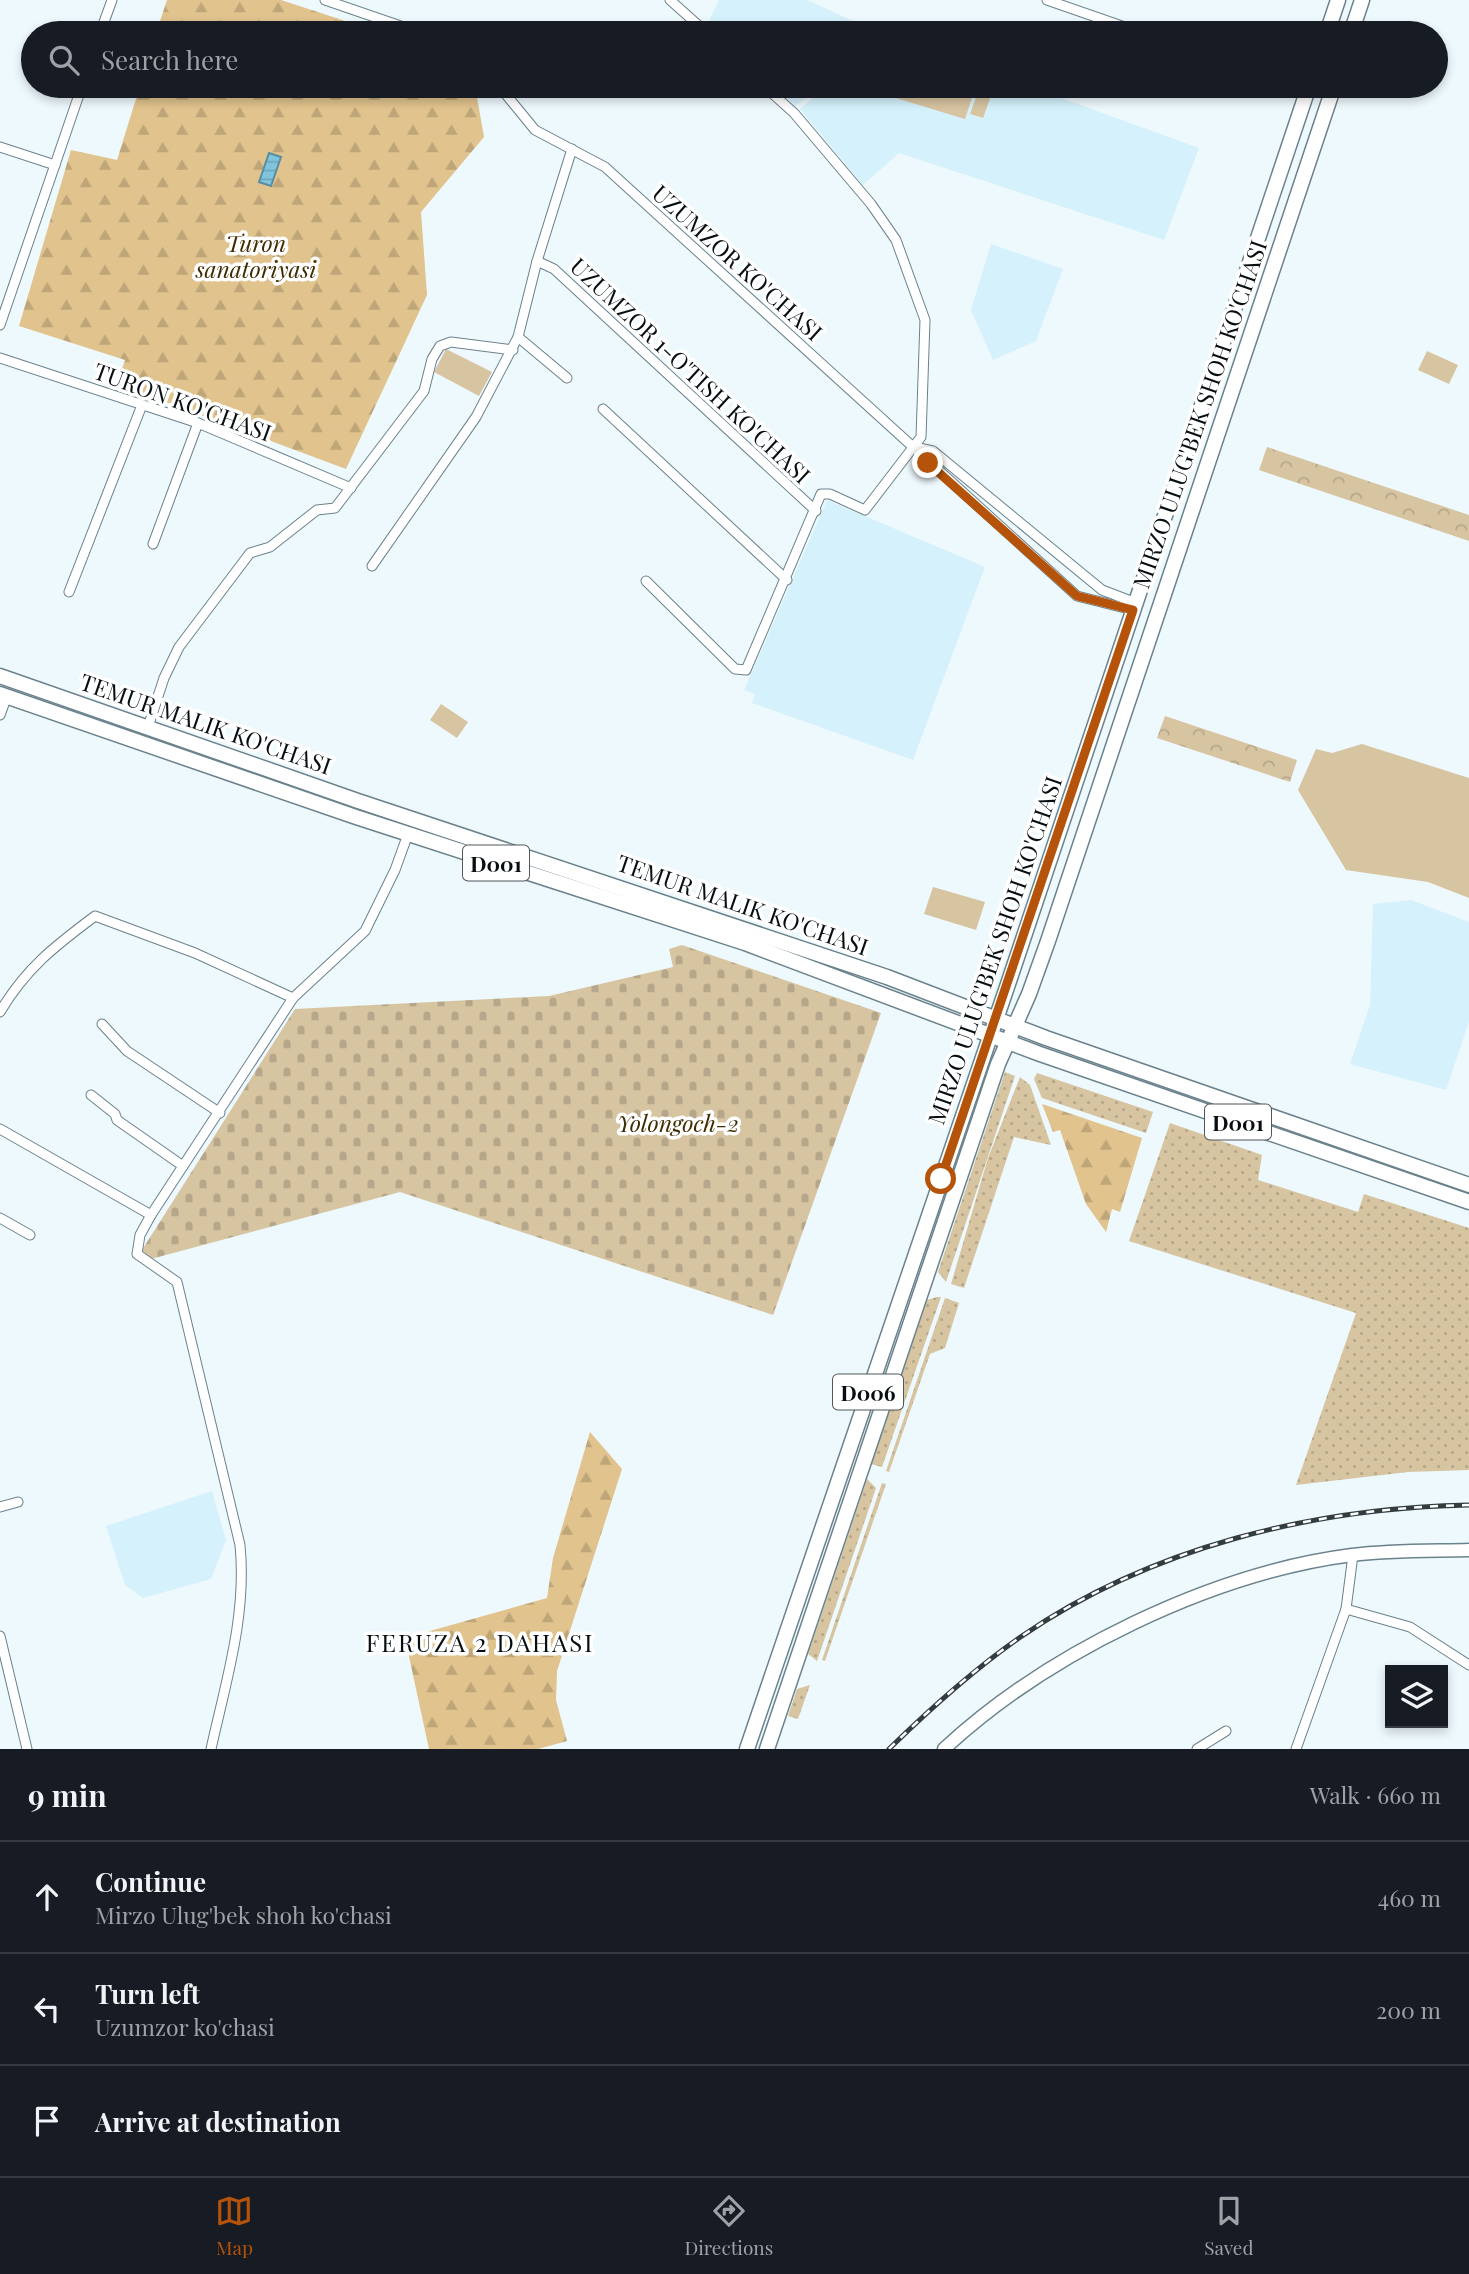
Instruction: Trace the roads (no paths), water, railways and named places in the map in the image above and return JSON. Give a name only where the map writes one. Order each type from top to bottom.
[{"type":"main road","points":[[1330,21],[1338,0]]},
{"type":"main road","points":[[1355,21],[1362,0]]},
{"type":"main road","name":"MIRZO ULUG'BEK SHOH KO'CHASI","points":[[747,1749],[996,1019],[1305,98]]},
{"type":"main road","name":"MIRZO ULUG'BEK SHOH KO'CHASI","points":[[767,1749],[953,1198],[1008,1042],[1029,994],[1330,98]]},
{"type":"main road","points":[[1172,494],[1194,502]]},
{"type":"main road","name":"TEMUR MALIK KO'CHASI","points":[[0,676],[358,801],[887,977],[1015,1026],[1469,1185]]},
{"type":"main road","name":"TEMUR MALIK KO'CHASI","points":[[4,695],[408,834],[744,943],[1008,1042],[1469,1202]]},
{"type":"main road","points":[[1098,714],[1120,722]]},
{"type":"main road","points":[[1069,802],[1091,809]]},
{"type":"main road","points":[[936,1192],[953,1198]]},
{"type":"main road","points":[[946,1749],[999,1702],[1037,1677],[1140,1621],[1278,1570],[1353,1557],[1469,1552]]},
{"type":"street","points":[[104,21],[112,0]]},
{"type":"street","points":[[325,0],[386,21]]},
{"type":"street","points":[[670,0],[694,21]]},
{"type":"street","points":[[1047,0],[1067,3],[1112,21]]},
{"type":"street","points":[[0,325],[78,98]]},
{"type":"street","name":"UZUMZOR KO'CHASI","points":[[508,98],[525,121],[546,137],[605,167],[1077,596],[1135,606]]},
{"type":"street","points":[[646,581],[736,669],[742,671],[750,666],[821,494],[825,493],[865,510],[921,438],[925,320],[896,240],[871,204],[794,113],[777,98]]},
{"type":"street","points":[[0,147],[55,166]]},
{"type":"street","points":[[372,566],[476,417],[513,350],[572,149]]},
{"type":"street","name":"UZUMZOR 1-O'TISH KO'CHASI","points":[[537,261],[554,269],[816,511]]},
{"type":"street","points":[[518,337],[567,378]]},
{"type":"street","points":[[148,727],[163,678],[179,647],[250,553],[270,547],[317,510],[335,508],[424,391],[432,359],[440,346],[451,342],[513,350]]},
{"type":"street","name":"TURON KO'CHASI","points":[[0,358],[198,423],[351,488]]},
{"type":"street","points":[[69,592],[142,405]]},
{"type":"street","points":[[603,409],[787,580]]},
{"type":"street","points":[[153,544],[198,423]]},
{"type":"street","name":"UZUMZOR KO'CHASI","points":[[914,447],[933,451],[1102,590],[1135,606]]},
{"type":"street","points":[[0,715],[4,695]]},
{"type":"street","points":[[211,1749],[236,1641],[242,1570],[240,1545],[177,1282],[135,1252],[151,1215],[293,998],[365,931],[395,870],[408,834]]},
{"type":"street","points":[[0,1012],[27,972],[95,916],[195,953],[293,998]]},
{"type":"street","points":[[102,1024],[127,1051],[220,1113]]},
{"type":"street","points":[[91,1095],[115,1114],[117,1121],[183,1166]]},
{"type":"street","points":[[0,1129],[151,1215]]},
{"type":"street","points":[[0,1218],[30,1234]]},
{"type":"street","points":[[0,1507],[18,1502]]},
{"type":"street","points":[[1296,1749],[1346,1609],[1353,1557]]},
{"type":"street","points":[[1346,1609],[1410,1627],[1469,1665]]},
{"type":"street","points":[[0,1636],[27,1749]]},
{"type":"street","points":[[1197,1749],[1226,1731]]},
{"type":"water","points":[[269,153],[281,157],[271,186],[259,182]]},
{"type":"railway","points":[[889,1749],[953,1690],[1004,1649],[1072,1605],[1125,1578],[1179,1556],[1293,1524],[1352,1514],[1469,1505]]},
{"type":"district","name":"FERUZA 2 DAHASI","points":[[480,1642]]},
{"type":"park label","name":"Turon sanatoriyasi","points":[[256,255]]},
{"type":"park label","name":"Yolongoch-2","points":[[678,1122]]}]
